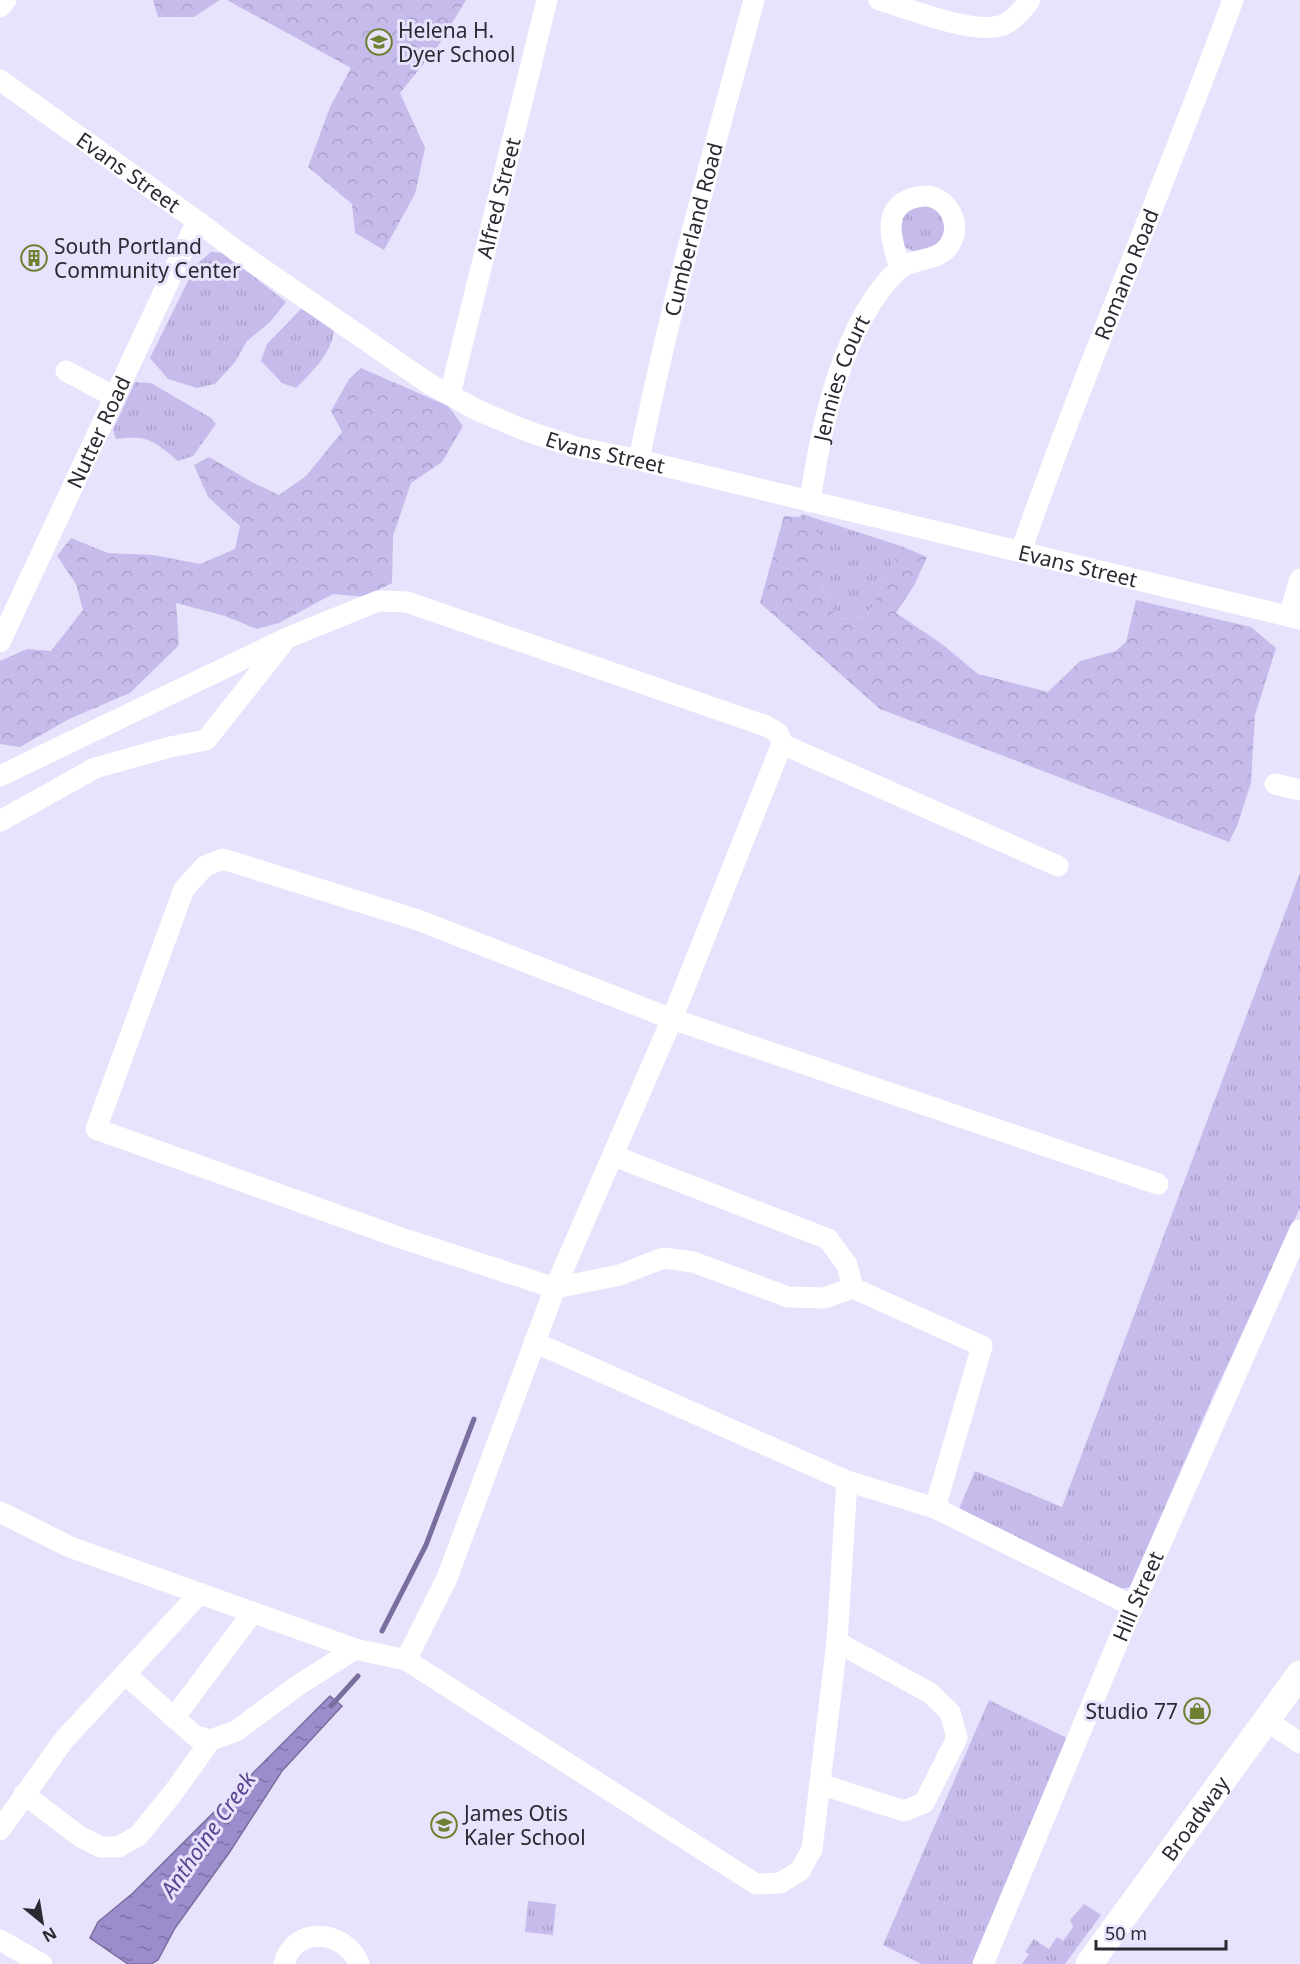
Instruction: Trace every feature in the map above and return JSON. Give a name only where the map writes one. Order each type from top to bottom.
[{"type":"main road","name":"Broadway","points":[[1089,1964],[1300,1674]]},
{"type":"street","points":[[0,8],[6,0]]},
{"type":"street","name":"Alfred Street","points":[[450,394],[547,0]]},
{"type":"street","name":"Cumberland Road","points":[[639,460],[653,391],[692,233],[754,0]]},
{"type":"street","points":[[879,0],[974,28],[1005,25],[1022,11],[1030,0]]},
{"type":"street","name":"Romano Road","points":[[1021,551],[1113,306],[1187,125],[1233,0]]},
{"type":"street","name":"Evans Street","points":[[0,80],[237,252],[428,382],[477,410],[527,431],[575,447],[639,460],[1295,618]]},
{"type":"street","name":"Nutter Road","points":[[0,642],[197,221]]},
{"type":"street","name":"Jennies Court","points":[[810,502],[816,458],[850,340],[875,297],[900,268]]},
{"type":"street","points":[[66,371],[115,397]]},
{"type":"street","points":[[1295,618],[1300,579]]},
{"type":"street","points":[[0,776],[287,638],[378,601],[407,602],[766,726],[778,733],[782,744],[672,1019],[555,1288],[447,1578],[406,1660]]},
{"type":"street","points":[[0,821],[95,768],[170,747],[206,740],[287,638]]},
{"type":"street","points":[[782,744],[1058,866]]},
{"type":"street","points":[[1275,784],[1300,790]]},
{"type":"street","points":[[935,1508],[982,1346],[853,1288],[824,1298],[788,1297],[693,1262],[663,1258],[620,1275],[555,1288],[401,1239],[96,1129],[184,889],[205,866],[223,859],[417,921],[672,1019],[1158,1184]]},
{"type":"street","points":[[614,1156],[828,1239],[847,1265],[853,1288]]},
{"type":"street","name":"Hill Street","points":[[983,1964],[1134,1606],[1300,1230]]},
{"type":"street","points":[[534,1342],[847,1481],[935,1508],[1134,1606]]},
{"type":"street","points":[[0,1512],[70,1547],[355,1649],[406,1660],[756,1884],[780,1883],[800,1871],[812,1849],[837,1642],[847,1481]]},
{"type":"street","points":[[0,1830],[63,1742],[200,1593]]},
{"type":"street","points":[[174,1718],[253,1612]]},
{"type":"street","points":[[820,1784],[904,1811],[924,1803],[957,1738],[950,1712],[930,1693],[837,1642]]},
{"type":"street","points":[[125,1674],[195,1736],[211,1740],[236,1731],[297,1686],[355,1649]]},
{"type":"street","points":[[1267,1721],[1300,1743]]},
{"type":"street","points":[[24,1794],[79,1836],[101,1847],[118,1847],[138,1836],[173,1793],[211,1740]]},
{"type":"street","points":[[284,1964],[286,1955],[297,1944],[314,1937],[325,1936],[344,1943],[358,1964]]},
{"type":"street","points":[[0,1940],[42,1964]]},
{"type":"green space","points":[[153,0],[220,0],[194,17],[158,17]]},
{"type":"green space","points":[[227,0],[466,0],[438,46],[400,93],[425,148],[415,194],[384,250],[355,233],[352,204],[308,167],[330,107],[351,68]]},
{"type":"green space","points":[[935,204],[947,226],[941,243],[918,253],[902,246],[894,222],[903,207]]},
{"type":"green space","points":[[211,252],[224,253],[286,302],[270,322],[247,341],[235,362],[215,384],[197,388],[168,379],[150,358],[196,265]]},
{"type":"green space","points":[[301,309],[307,309],[334,331],[325,355],[296,388],[282,383],[261,361],[267,344]]},
{"type":"green space","points":[[361,368],[448,406],[463,426],[442,462],[411,483],[393,536],[392,583],[364,597],[333,594],[279,623],[257,629],[225,616],[176,603],[179,645],[130,693],[69,719],[20,747],[0,744],[0,661],[27,649],[51,651],[83,610],[76,584],[57,556],[71,538],[108,553],[153,555],[200,564],[235,549],[240,526],[208,497],[194,465],[209,457],[279,495],[306,476],[342,432],[331,411],[349,379]]},
{"type":"green space","points":[[135,382],[151,383],[211,418],[216,424],[193,456],[178,461],[150,441],[136,438],[116,439],[113,430]]},
{"type":"green space","points":[[802,514],[901,546],[867,617],[837,619],[821,586],[827,542],[800,517]]},
{"type":"green space","points":[[784,516],[800,517],[828,542],[821,586],[837,619],[867,617],[901,546],[927,557],[915,584],[896,613],[942,644],[978,674],[1048,692],[1080,661],[1116,651],[1126,642],[1136,600],[1251,627],[1276,648],[1255,715],[1251,783],[1237,826],[1229,842],[880,709],[760,603]]},
{"type":"green space","points":[[1300,873],[1300,1208],[1213,1396],[1130,1587],[1120,1589],[959,1509],[975,1471],[1062,1507]]},
{"type":"green space","points":[[989,1700],[1067,1738],[973,1964],[922,1964],[883,1945]]},
{"type":"green space","points":[[528,1901],[556,1904],[553,1935],[525,1932]]},
{"type":"green space","points":[[1084,1904],[1101,1915],[1065,1964],[1022,1964],[1029,1954],[1025,1952],[1034,1939],[1049,1949],[1057,1937],[1063,1941],[1073,1927],[1070,1920]]},
{"type":"water","points":[[330,1696],[342,1706],[282,1771],[229,1853],[175,1928],[158,1960],[151,1964],[128,1964],[90,1938],[98,1922],[133,1893]]},
{"type":"waterway","name":"Anthoine Creek","points":[[382,1631],[426,1545],[474,1419]]},
{"type":"waterway","name":"Anthoine Creek","points":[[331,1706],[358,1676]]},
{"type":"place","name":"Helena H. Dyer School","points":[[379,42]]},
{"type":"place","name":"South Portland Community Center","points":[[34,258]]},
{"type":"place","name":"Studio 77","points":[[1197,1711]]},
{"type":"place","name":"James Otis Kaler School","points":[[444,1825]]}]
